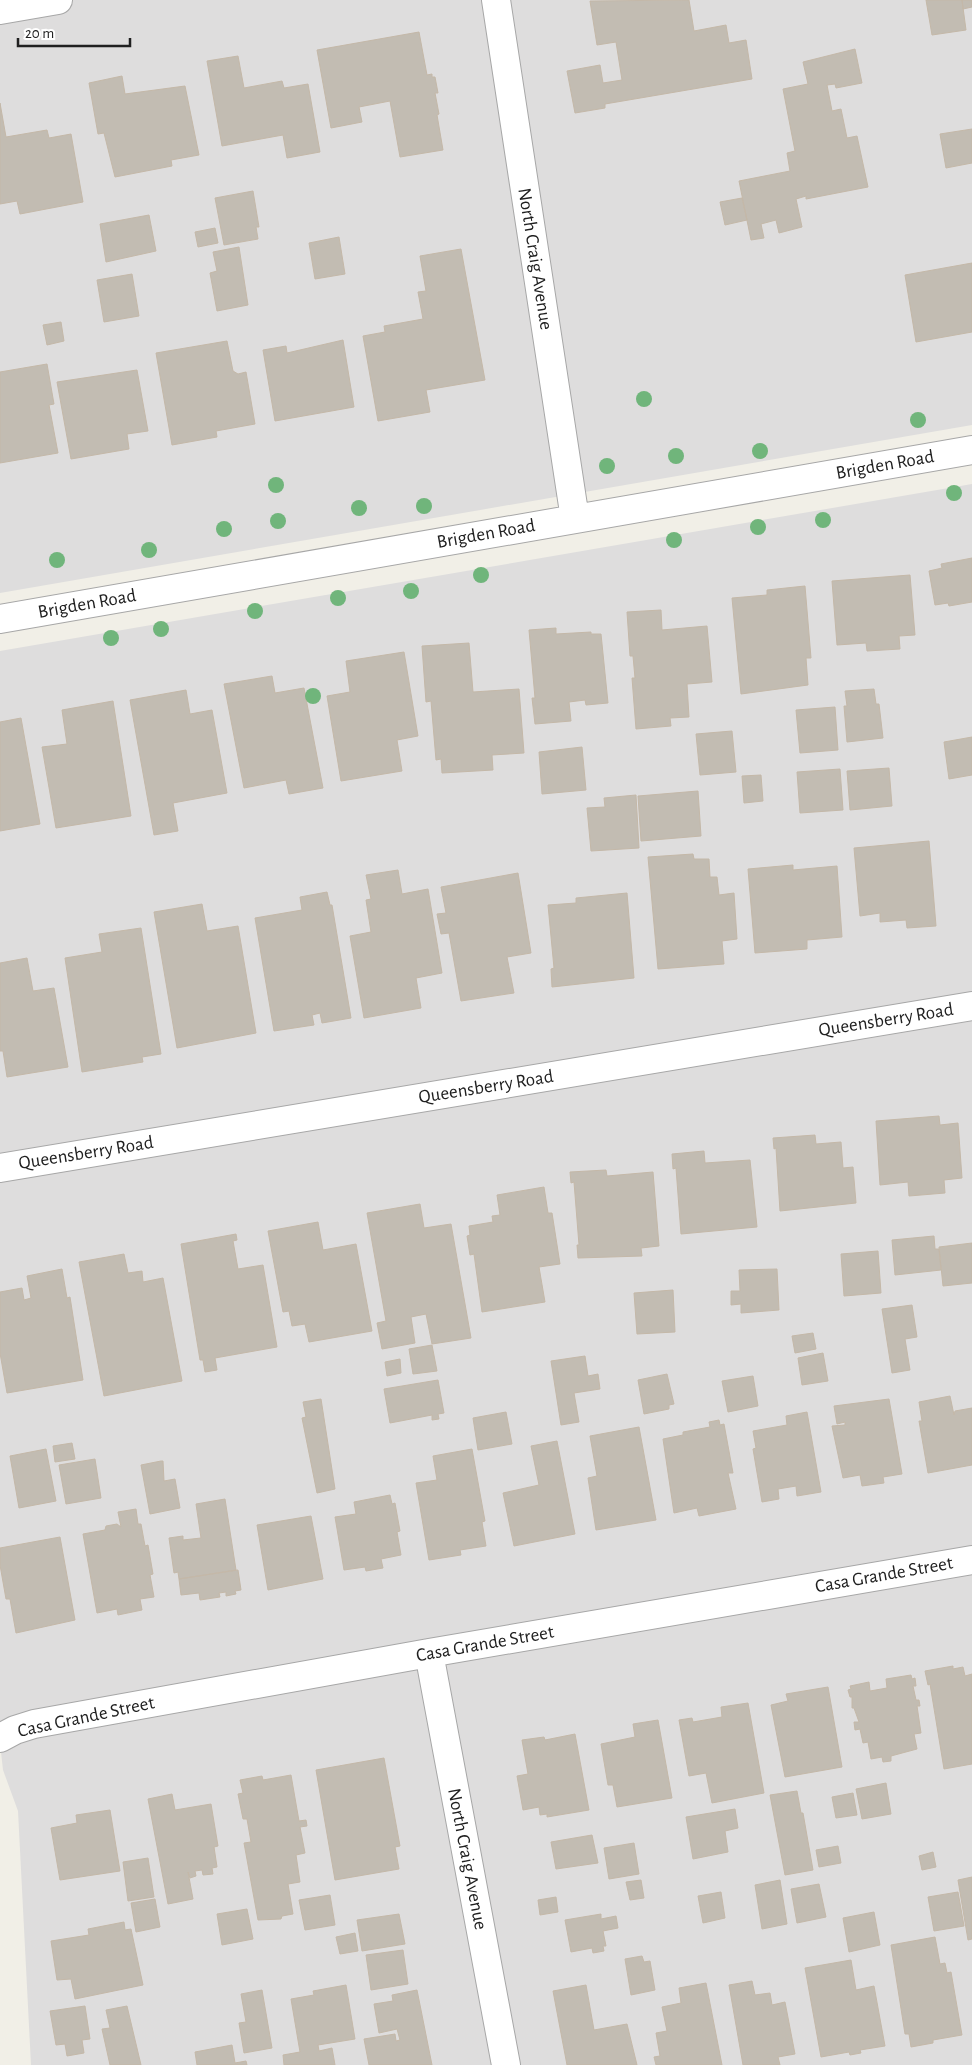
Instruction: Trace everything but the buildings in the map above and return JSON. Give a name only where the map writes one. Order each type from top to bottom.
[{"type":"street","points":[[0,10],[58,0]]},
{"type":"street","name":"North Craig Avenue","points":[[496,0],[575,519]]},
{"type":"street","name":"Brigden Road","points":[[0,619],[972,450]]},
{"type":"street","name":"Queensberry Road","points":[[0,1168],[972,1006]]},
{"type":"street","name":"Casa Grande Street","points":[[0,1738],[15,1730],[34,1724],[429,1653],[972,1560]]},
{"type":"street","name":"North Craig Avenue","points":[[429,1653],[506,2065]]},
{"type":"shaded area","points":[[0,0],[972,0],[972,425],[0,593]]},
{"type":"shaded area","points":[[972,484],[972,2065],[31,2065],[18,1811],[3,1770],[0,1743],[0,651]]}]
